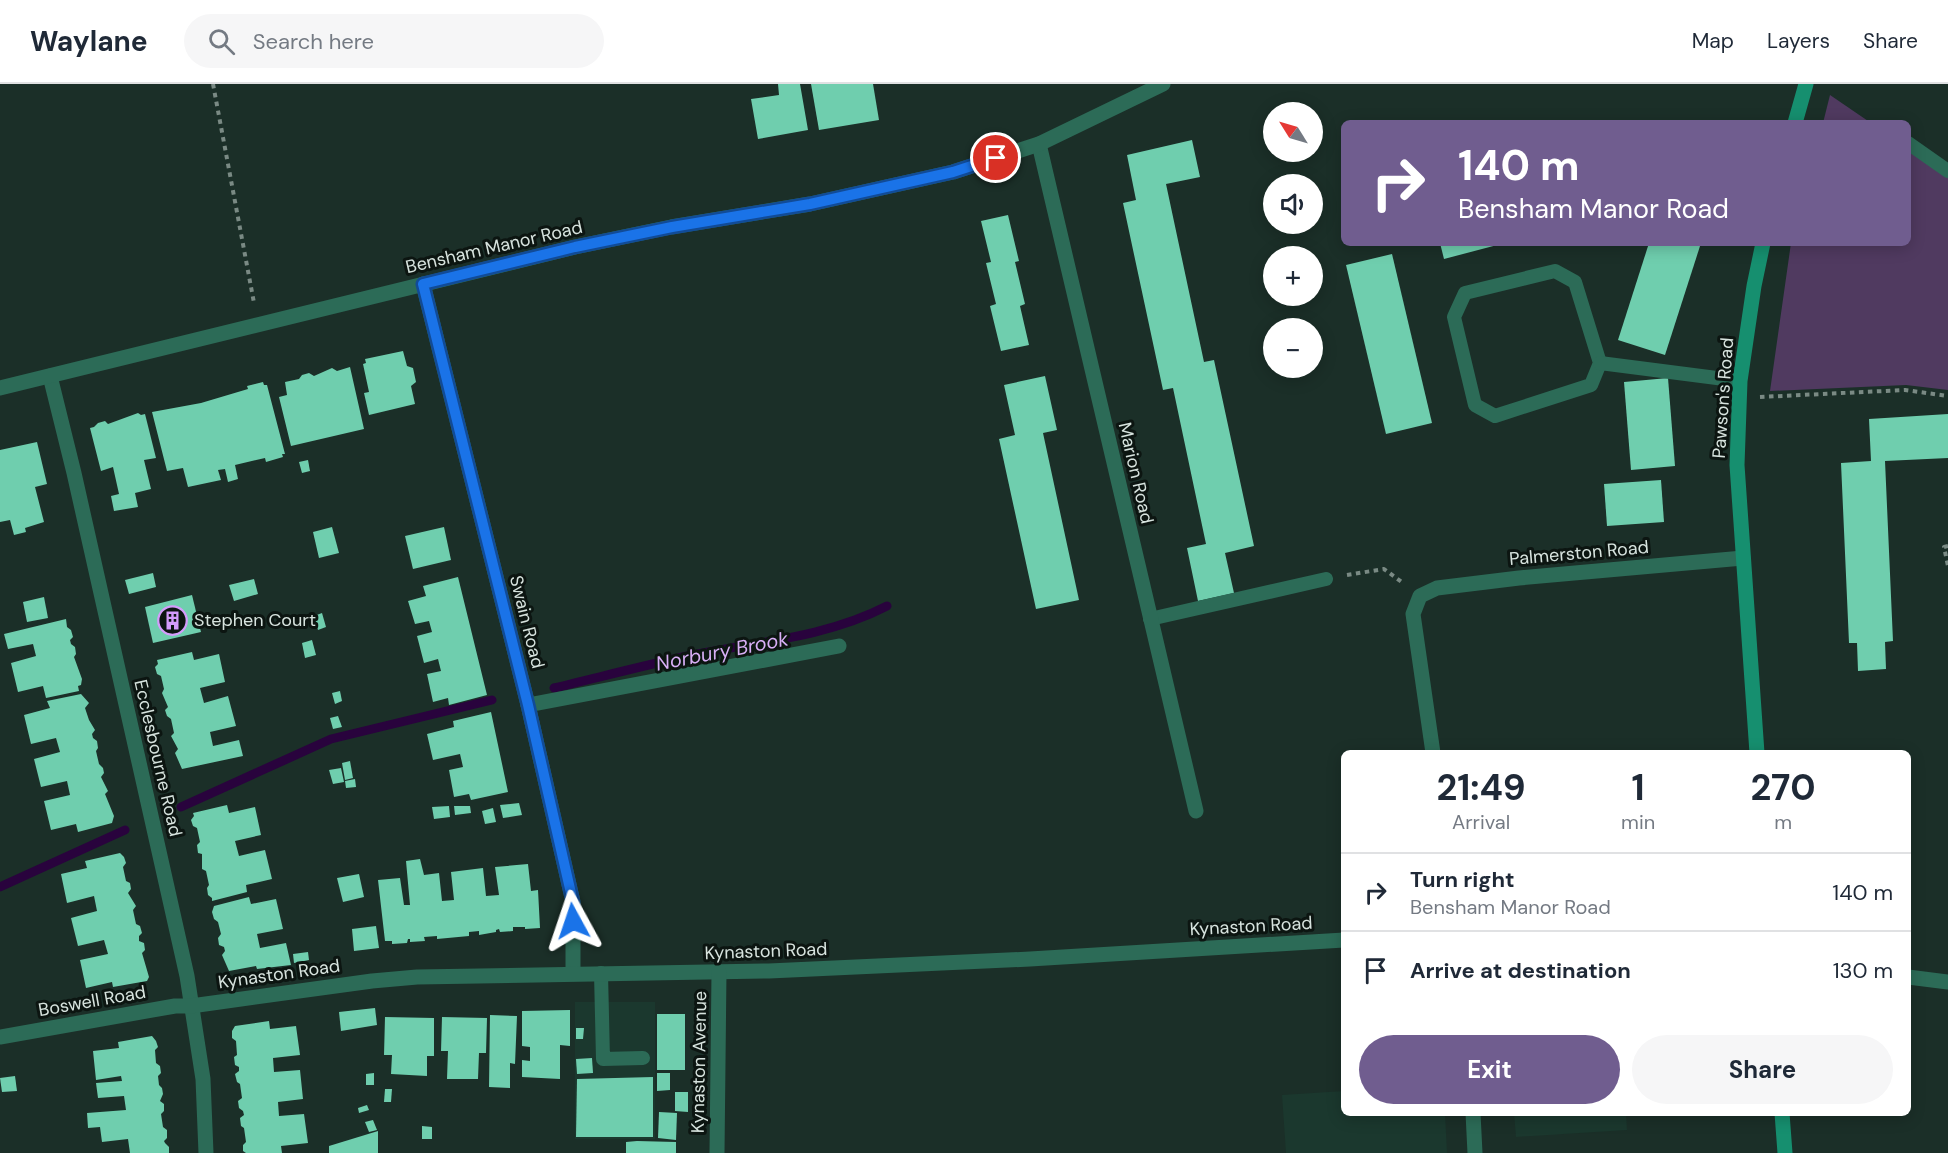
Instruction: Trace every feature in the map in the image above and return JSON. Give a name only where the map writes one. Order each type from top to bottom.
[{"type":"street","name":"Bensham Manor Road","points":[[0,388],[586,245],[672,227],[810,204],[953,172],[1039,144],[1163,84]]},
{"type":"street","points":[[1795,120],[1806,84]]},
{"type":"street","name":"Marion Road","points":[[1039,144],[1196,811]]},
{"type":"street","name":"Pawson's Road","points":[[1756,750],[1737,465],[1740,381],[1762,246]]},
{"type":"street","name":"Swain Road","points":[[423,284],[528,705],[573,902],[573,973]]},
{"type":"street","name":"Ecclesbourne Road","points":[[50,376],[187,976],[202,1079],[206,1153]]},
{"type":"street","name":"Palmerston Road","points":[[1420,596],[1437,588],[1519,578],[1743,558]]},
{"type":"street","points":[[1420,596],[1413,614],[1433,750]]},
{"type":"street","points":[[528,705],[839,646]]},
{"type":"street","name":"Kynaston Road","points":[[191,1006],[417,977],[719,972],[1030,959],[1341,940]]},
{"type":"street","name":"Kynaston Avenue","points":[[717,1153],[719,972]]},
{"type":"street","points":[[1911,977],[1948,982]]},
{"type":"street","name":"Boswell Road","points":[[0,1037],[175,1006],[191,1006]]},
{"type":"street","points":[[1473,1116],[1475,1153]]},
{"type":"street","points":[[1782,1116],[1785,1153]]},
{"type":"lane","points":[[1911,145],[1948,171]]},
{"type":"lane","points":[[1555,271],[1575,282],[1600,363],[1591,385],[1495,416],[1475,405],[1454,317],[1466,292],[1555,271]]},
{"type":"lane","points":[[1600,363],[1740,381]]},
{"type":"lane","points":[[1150,619],[1326,579]]},
{"type":"lane","points":[[601,973],[603,1059],[643,1058]]},
{"type":"path","points":[[213,84],[258,324]]},
{"type":"path","points":[[1740,398],[1905,390],[1948,396]]},
{"type":"path","points":[[1948,546],[1944,547],[1948,566]]},
{"type":"path","points":[[1326,579],[1384,569],[1420,596]]},
{"type":"shaded area","points":[[1830,95],[1867,120],[1824,120]]},
{"type":"shaded area","points":[[1911,151],[1948,177],[1948,390],[1906,385],[1770,391],[1791,246],[1911,246]]},
{"type":"shaded area","points":[[575,1002],[655,1002],[655,1139],[575,1139]]},
{"type":"shaded area","points":[[1341,1091],[1341,1116],[1445,1116],[1447,1153],[1286,1153],[1282,1095]]},
{"type":"shaded area","points":[[1514,1116],[1626,1116],[1627,1130],[1516,1137]]},
{"type":"building","points":[[778,84],[800,84],[808,130],[758,139],[751,99],[779,95]]},
{"type":"building","points":[[811,84],[873,84],[879,120],[819,130]]},
{"type":"building","points":[[1192,140],[1200,177],[1166,184],[1204,362],[1214,360],[1254,546],[1225,553],[1234,593],[1198,601],[1187,548],[1206,544],[1173,388],[1163,390],[1123,203],[1136,200],[1127,155]]},
{"type":"building","points":[[1008,215],[1019,261],[1015,262],[1025,304],[1020,306],[1029,345],[1001,351],[990,306],[996,304],[986,263],[991,262],[981,221]]},
{"type":"building","points":[[1441,246],[1493,246],[1444,259]]},
{"type":"building","points":[[1648,246],[1700,246],[1665,355],[1618,340]]},
{"type":"building","points":[[1392,254],[1432,423],[1386,434],[1346,265]]},
{"type":"building","points":[[403,351],[407,366],[413,368],[416,382],[411,386],[415,404],[369,415],[364,393],[369,392],[363,364],[366,363],[365,359]]},
{"type":"building","points":[[350,367],[364,429],[291,446],[279,397],[287,395],[285,382],[299,379],[302,375],[309,373],[314,376],[332,368],[337,371]]},
{"type":"building","points":[[1045,376],[1057,430],[1043,433],[1079,600],[1036,609],[999,439],[1015,435],[1004,385]]},
{"type":"building","points":[[1668,378],[1675,466],[1631,470],[1624,382]]},
{"type":"building","points":[[263,382],[267,385],[285,454],[282,454],[283,457],[266,462],[265,458],[235,465],[238,479],[228,482],[225,469],[218,470],[221,480],[188,487],[183,468],[167,471],[152,412],[201,403],[248,389],[247,386]]},
{"type":"building","points":[[138,413],[145,414],[156,458],[144,460],[151,489],[135,493],[138,507],[114,511],[111,496],[119,494],[113,467],[101,471],[90,428],[98,423],[105,421],[108,424]]},
{"type":"building","points":[[1948,414],[1948,458],[1885,461],[1893,641],[1885,642],[1886,669],[1858,671],[1857,643],[1849,643],[1841,463],[1871,461],[1869,419]]},
{"type":"building","points":[[37,442],[47,484],[35,487],[44,522],[25,528],[26,532],[14,535],[10,520],[0,522],[0,450]]},
{"type":"building","points":[[308,460],[310,471],[302,473],[299,462]]},
{"type":"building","points":[[1661,480],[1664,522],[1607,526],[1604,484]]},
{"type":"building","points":[[332,527],[339,553],[319,558],[313,532]]},
{"type":"building","points":[[444,527],[451,560],[413,569],[405,536]]},
{"type":"building","points":[[153,573],[156,587],[129,594],[125,580]]},
{"type":"building","points":[[458,577],[487,695],[449,705],[448,698],[433,702],[427,674],[441,671],[438,659],[424,663],[417,636],[432,632],[429,621],[415,624],[408,601],[426,596],[423,586]]},
{"type":"building","points":[[254,579],[258,594],[234,601],[229,585]]},
{"type":"building","name":"Stephen Court","points":[[192,595],[201,632],[153,643],[145,607]]},
{"type":"building","points":[[44,597],[48,618],[27,622],[23,602]]},
{"type":"building","points":[[322,613],[326,627],[318,630],[314,616]]},
{"type":"building","points":[[66,619],[67,627],[71,630],[73,637],[70,640],[75,647],[74,657],[82,679],[81,685],[78,686],[79,691],[46,698],[43,686],[18,692],[11,663],[36,656],[33,644],[8,649],[4,634]]},
{"type":"building","points":[[312,640],[316,655],[305,658],[302,643]]},
{"type":"building","points":[[192,652],[194,660],[219,654],[225,682],[200,688],[204,703],[228,696],[236,726],[210,732],[213,746],[239,740],[243,756],[182,769],[175,753],[178,749],[171,736],[174,733],[171,719],[165,710],[168,707],[162,693],[164,689],[161,676],[157,674],[155,667],[158,664],[157,660]]},
{"type":"building","points":[[340,691],[342,701],[335,704],[332,693]]},
{"type":"building","points":[[81,694],[89,703],[85,708],[95,730],[92,734],[97,741],[96,751],[104,773],[101,777],[108,791],[105,794],[114,816],[112,823],[78,832],[76,824],[51,830],[44,801],[70,795],[67,781],[41,787],[34,759],[60,752],[56,738],[31,744],[24,715],[50,708],[47,701]]},
{"type":"building","points":[[491,712],[508,792],[471,800],[469,794],[454,797],[449,770],[463,767],[460,754],[433,760],[427,734],[454,727],[453,721]]},
{"type":"building","points":[[338,716],[342,727],[333,729],[330,718]]},
{"type":"building","points":[[350,761],[353,778],[345,780],[342,763]]},
{"type":"building","points":[[341,768],[344,782],[333,784],[329,770]]},
{"type":"building","points":[[355,779],[356,787],[346,788],[345,781]]},
{"type":"building","points":[[519,803],[522,815],[503,818],[500,805]]},
{"type":"building","points":[[227,805],[229,813],[255,807],[261,835],[235,841],[239,856],[265,850],[272,879],[246,885],[247,892],[212,901],[208,895],[209,885],[206,871],[202,869],[202,854],[198,853],[197,845],[200,842],[197,828],[193,826],[191,820],[193,813]]},
{"type":"building","points":[[449,806],[450,817],[434,819],[432,807]]},
{"type":"building","points":[[454,806],[470,806],[471,813],[455,815]]},
{"type":"building","points":[[493,808],[496,822],[485,824],[482,811]]},
{"type":"building","points":[[120,853],[126,863],[123,867],[126,881],[130,883],[131,889],[128,893],[136,906],[133,910],[136,924],[140,926],[142,933],[139,941],[144,943],[145,950],[142,953],[149,977],[147,981],[113,987],[112,982],[86,988],[80,960],[108,954],[104,940],[78,946],[71,918],[97,911],[94,896],[67,903],[61,874],[87,868],[85,861]]},
{"type":"building","points":[[420,859],[424,875],[439,873],[442,901],[454,900],[451,872],[483,868],[486,896],[499,895],[495,867],[528,864],[531,891],[538,890],[540,928],[513,927],[513,931],[500,932],[499,929],[496,932],[479,935],[479,931],[469,932],[469,936],[437,939],[437,936],[424,937],[425,941],[410,942],[408,939],[407,943],[392,944],[392,941],[385,941],[378,880],[400,878],[404,905],[410,905],[406,861]]},
{"type":"building","points":[[359,874],[364,897],[343,902],[337,878]]},
{"type":"building","points":[[249,897],[251,904],[276,899],[283,929],[257,934],[260,948],[286,943],[291,965],[257,969],[256,966],[229,971],[222,955],[225,951],[224,947],[219,945],[218,938],[221,934],[218,922],[214,919],[212,912],[214,906]]},
{"type":"building","points":[[376,926],[379,948],[354,951],[352,929]]},
{"type":"building","points":[[308,952],[309,960],[294,963],[293,954]]},
{"type":"building","points":[[375,1008],[377,1025],[341,1031],[339,1012]]},
{"type":"building","points":[[570,1010],[570,1046],[560,1045],[560,1079],[522,1077],[522,1060],[530,1061],[530,1047],[522,1046],[522,1011]]},
{"type":"building","points":[[657,1014],[685,1014],[685,1070],[657,1070]]},
{"type":"building","points":[[490,1015],[517,1016],[515,1064],[510,1063],[510,1088],[489,1087]]},
{"type":"building","points":[[385,1017],[434,1018],[434,1056],[427,1056],[427,1076],[391,1074],[392,1055],[384,1055]]},
{"type":"building","points":[[442,1017],[487,1018],[486,1053],[479,1053],[478,1079],[447,1079],[448,1051],[441,1051]]},
{"type":"building","points":[[269,1021],[270,1029],[296,1026],[300,1055],[273,1058],[274,1072],[300,1070],[303,1099],[278,1102],[279,1116],[304,1114],[308,1143],[281,1146],[282,1153],[246,1153],[243,1151],[243,1145],[246,1142],[240,1118],[244,1115],[239,1108],[238,1101],[242,1098],[240,1084],[235,1074],[239,1071],[239,1067],[235,1065],[236,1041],[232,1038],[232,1031],[235,1026]]},
{"type":"building","points":[[576,1028],[584,1028],[583,1039],[576,1039]]},
{"type":"building","points":[[152,1036],[158,1047],[155,1050],[156,1063],[160,1066],[161,1073],[158,1076],[163,1094],[160,1101],[164,1104],[164,1111],[161,1114],[163,1127],[167,1130],[167,1138],[164,1141],[169,1147],[169,1153],[130,1153],[128,1139],[102,1142],[100,1127],[88,1128],[87,1113],[126,1110],[124,1096],[98,1098],[96,1083],[122,1081],[121,1076],[96,1080],[93,1051],[119,1048],[118,1042]]},
{"type":"building","points":[[592,1058],[593,1073],[577,1074],[576,1059]]},
{"type":"building","points":[[374,1073],[374,1085],[366,1085],[366,1074]]},
{"type":"building","points":[[657,1073],[670,1073],[670,1090],[657,1091]]},
{"type":"building","points":[[15,1076],[17,1091],[2,1092],[0,1078]]},
{"type":"building","points":[[653,1077],[653,1137],[576,1137],[577,1079]]},
{"type":"building","points":[[385,1089],[392,1089],[391,1102],[384,1102]]},
{"type":"building","points":[[675,1092],[688,1092],[688,1112],[675,1111]]},
{"type":"building","points":[[367,1105],[369,1110],[359,1113],[358,1108]]},
{"type":"building","points":[[659,1112],[677,1113],[676,1140],[658,1138]]},
{"type":"building","points":[[373,1120],[377,1130],[369,1132],[365,1122]]},
{"type":"building","points":[[422,1126],[432,1127],[432,1139],[422,1139]]},
{"type":"building","points":[[378,1131],[378,1153],[329,1153],[329,1146]]},
{"type":"building","points":[[626,1142],[676,1142],[676,1153],[626,1153]]},
{"type":"waterway","name":"Norbury Brook","points":[[554,688],[692,655],[816,632],[887,606]]},
{"type":"waterway","name":"Norbury Brook","points":[[181,807],[331,739],[492,700]]},
{"type":"waterway","name":"Norbury Brook","points":[[0,887],[125,830]]},
{"type":"place","name":"Stephen Court","points":[[173,620]]},
{"type":"route","points":[[573,921],[573,902],[528,705],[423,284],[575,247],[672,227],[810,204],[953,172],[996,158]]}]
